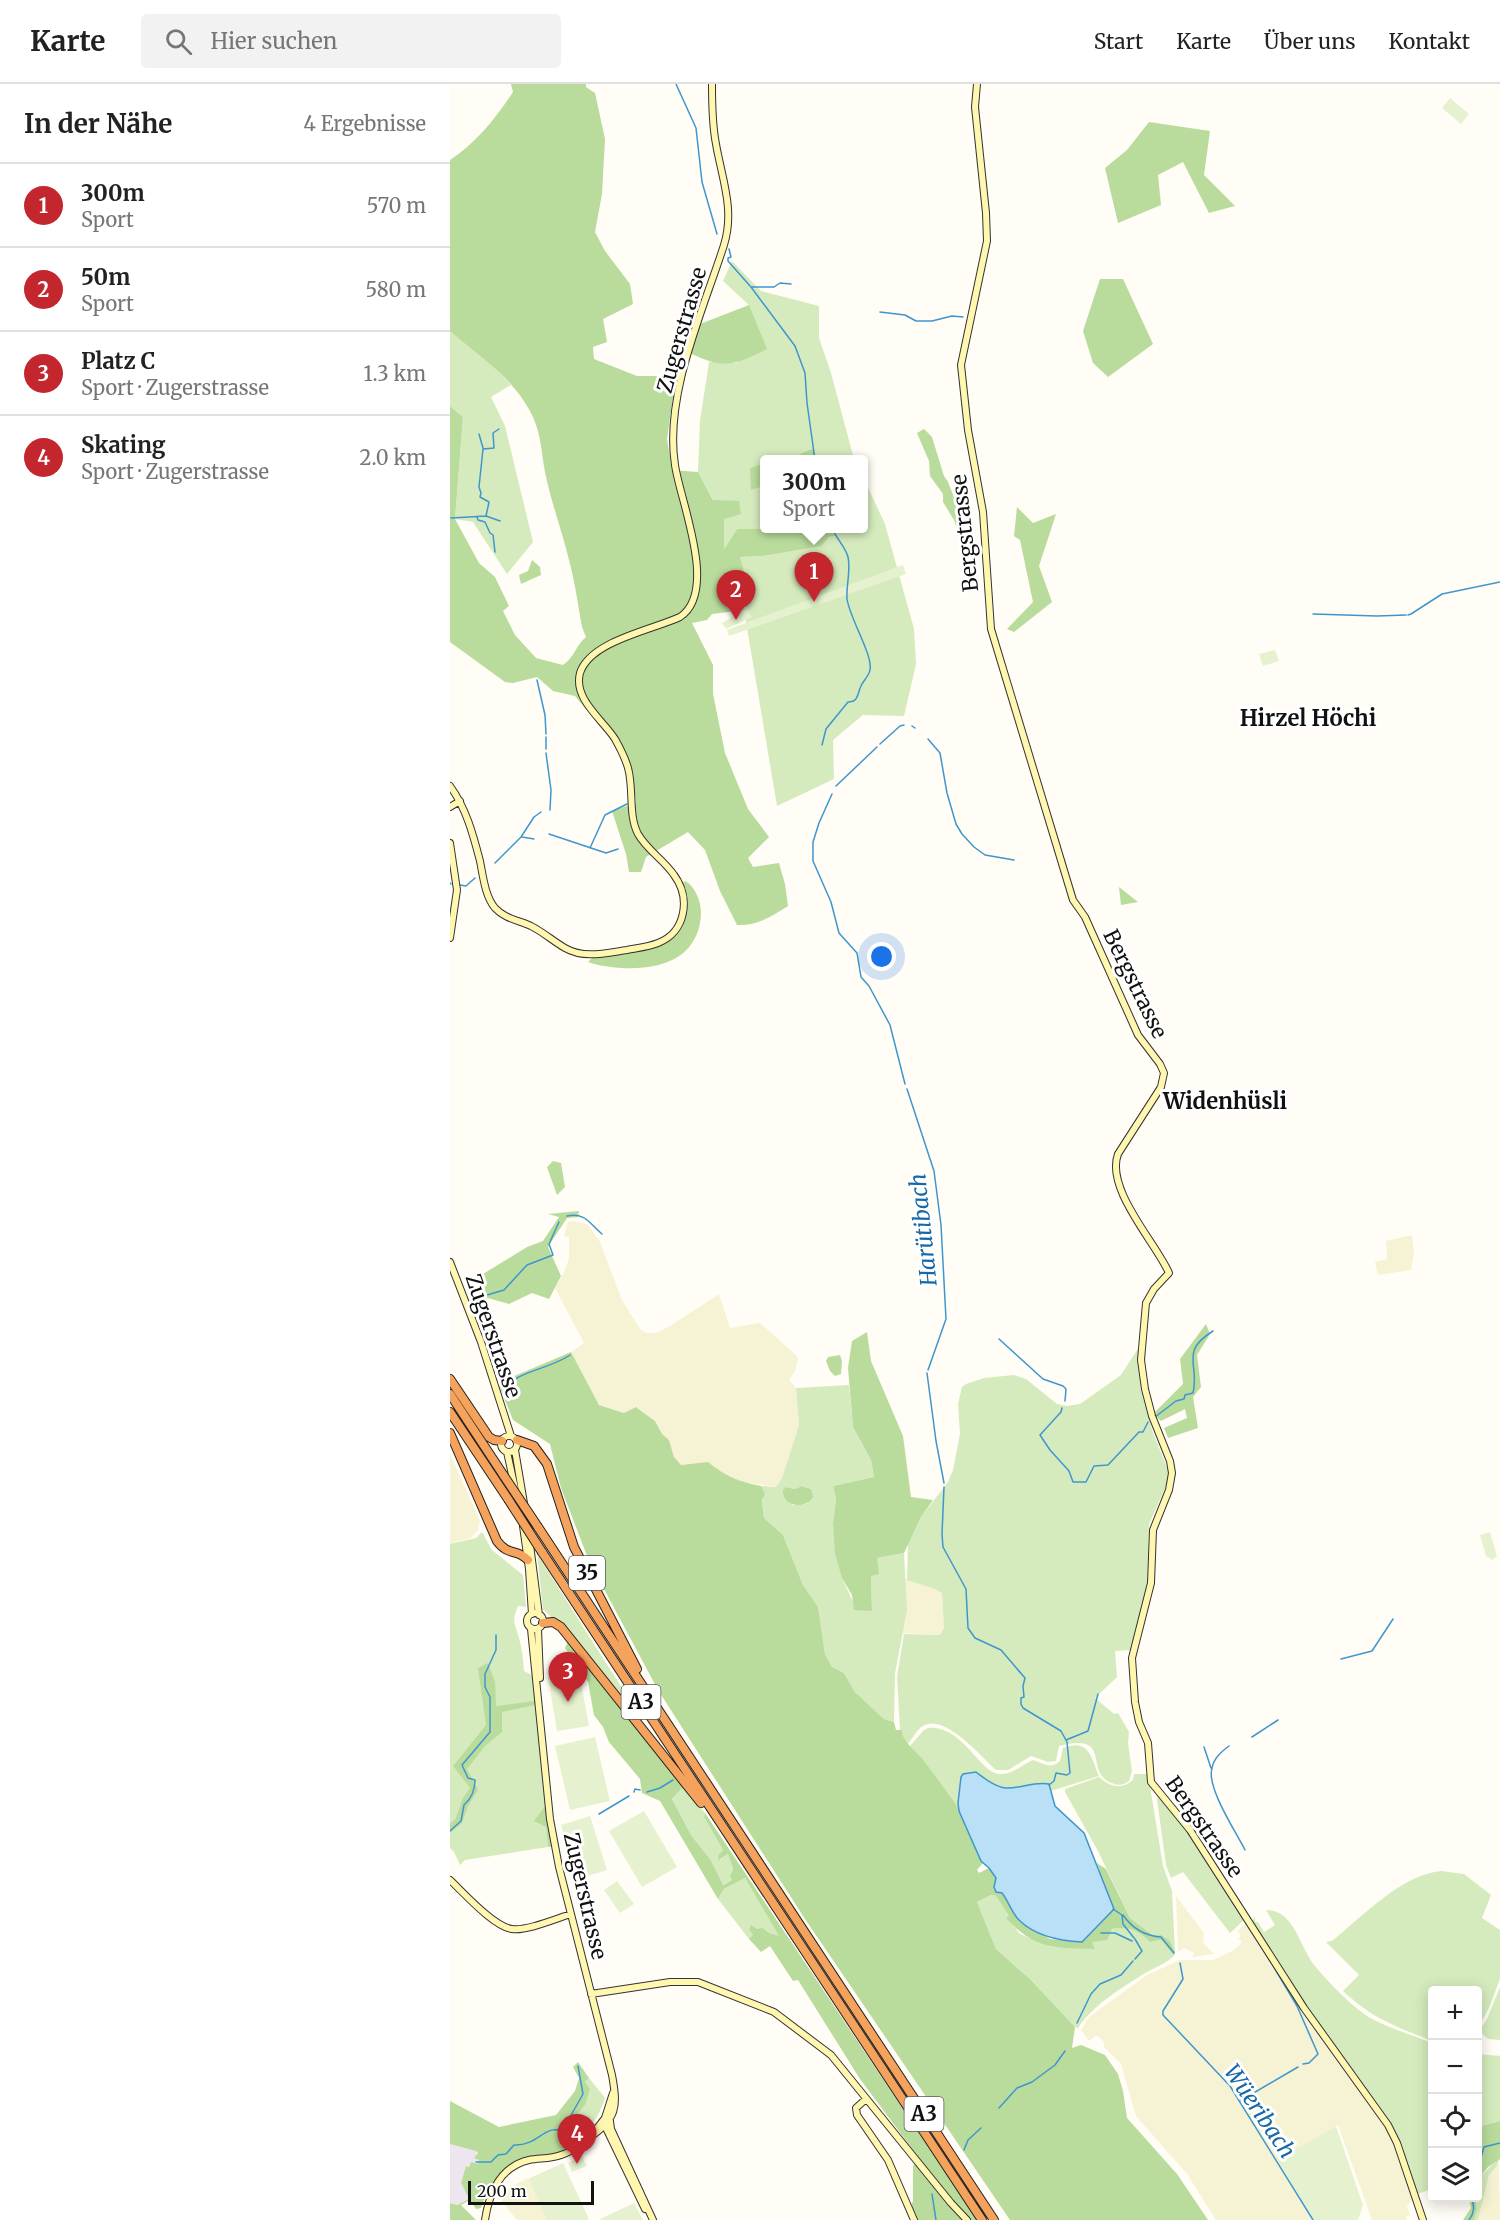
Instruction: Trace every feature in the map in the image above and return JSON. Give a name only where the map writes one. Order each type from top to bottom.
[{"type":"highway","points":[[450,1379],[489,1437],[494,1440],[510,1441]]},
{"type":"highway","name":"A3","points":[[450,1394],[994,2220]]},
{"type":"highway","name":"A3","points":[[450,1412],[982,2220]]},
{"type":"highway","points":[[450,1433],[497,1541],[508,1552],[522,1554],[528,1560]]},
{"type":"highway","name":"35","points":[[510,1441],[534,1446],[549,1469],[574,1547],[660,1712]]},
{"type":"highway","points":[[537,1622],[551,1621],[560,1626],[739,1851]]},
{"type":"street","name":"Zugerstrasse","points":[[450,786],[460,801],[474,835],[488,895],[496,908],[508,918],[531,926],[566,948],[583,954],[650,946],[667,939],[678,926],[683,915],[684,903],[680,884],[637,831],[626,760],[584,696],[579,679],[588,660],[599,650],[680,617],[690,607],[693,598],[696,552],[676,473],[674,443],[681,378],[729,224],[729,208],[714,135],[712,84]]},
{"type":"street","name":"Bergstrasse","points":[[977,84],[975,107],[987,241],[962,365],[968,430],[983,512],[993,637],[1073,900],[1085,917],[1138,1035],[1164,1073],[1161,1087],[1118,1154],[1116,1165],[1118,1178],[1133,1214],[1169,1273],[1146,1303],[1142,1345],[1145,1389],[1155,1428],[1170,1461],[1172,1478],[1153,1530],[1151,1583],[1132,1653],[1131,1674],[1137,1717],[1148,1743],[1151,1782],[1190,1830],[1304,2008],[1388,2125],[1423,2220]]},
{"type":"street","points":[[450,807],[460,801]]},
{"type":"street","points":[[450,843],[457,890],[450,938]]},
{"type":"street","name":"Zugerstrasse","points":[[450,1262],[478,1334],[505,1421],[527,1521],[537,1622],[550,1819],[614,2089],[615,2106],[607,2125]]},
{"type":"street","name":"Zugerstrasse","points":[[510,1441],[501,1446],[507,1452],[514,1481],[537,1622]]},
{"type":"street","points":[[507,1452],[510,1441]]},
{"type":"street","points":[[450,1880],[498,1923],[509,1929],[519,1929],[571,1914]]},
{"type":"street","points":[[591,1994],[670,1982],[698,1982],[774,2012],[786,2019],[831,2055],[967,2220]]},
{"type":"street","points":[[866,2099],[856,2108],[857,2115],[888,2160],[914,2220]]},
{"type":"street","points":[[485,2220],[492,2191],[509,2171],[526,2161],[567,2153],[607,2125],[652,2220]]},
{"type":"shaded area","points":[[568,1222],[587,1224],[599,1240],[622,1300],[640,1329],[646,1333],[656,1333],[670,1326],[719,1294],[730,1328],[760,1323],[797,1356],[795,1371],[789,1380],[796,1388],[799,1425],[782,1478],[776,1487],[736,1481],[724,1476],[708,1463],[681,1465],[674,1457],[669,1440],[662,1434],[655,1421],[637,1407],[624,1413],[599,1405],[571,1352],[584,1343],[555,1288],[569,1258],[569,1237],[564,1236]]},
{"type":"shaded area","points":[[1412,1235],[1414,1254],[1411,1270],[1378,1275],[1375,1262],[1387,1259],[1386,1241]]},
{"type":"shaded area","points":[[450,1454],[480,1521],[478,1530],[470,1538],[450,1544]]},
{"type":"shaded area","points":[[904,1578],[942,1593],[944,1628],[941,1635],[902,1633],[906,1620]]},
{"type":"shaded area","points":[[1176,1896],[1204,1933],[1203,1942],[1214,1954],[1192,1957],[1194,1953],[1184,1948],[1178,1952]]},
{"type":"shaded area","points":[[1245,1923],[1287,1989],[1385,2125],[1395,2143],[1411,2191],[1412,2200],[1407,2206],[1410,2215],[1406,2217],[1407,2220],[1372,2220],[1338,2125],[1276,2161],[1312,2220],[1216,2220],[1187,2174],[1136,2116],[1121,2064],[1104,2047],[1104,2042],[1097,2035],[1089,2041],[1081,2030],[1089,2017],[1147,1975],[1180,1960],[1213,1960],[1234,1950],[1242,1942],[1238,1939],[1241,1936],[1238,1931]]},
{"type":"shaded area","points":[[450,2143],[476,2151],[479,2160],[478,2164],[467,2166],[461,2183],[469,2199],[457,2205],[450,2203]]},
{"type":"shaded area","points":[[1499,2158],[1500,2220],[1478,2220],[1489,2175],[1497,2166]]},
{"type":"shaded area","points":[[527,2178],[547,2220],[517,2220],[502,2202],[502,2192]]},
{"type":"green space","points":[[511,84],[586,84],[586,87],[595,93],[605,139],[602,194],[595,232],[605,251],[630,284],[633,304],[603,319],[607,342],[593,347],[594,359],[637,376],[657,376],[674,390],[667,439],[672,470],[698,472],[713,500],[739,501],[741,514],[724,519],[724,549],[737,529],[760,529],[760,533],[834,533],[835,536],[829,537],[821,546],[762,556],[740,557],[748,584],[744,610],[712,614],[707,620],[692,623],[713,665],[713,694],[725,753],[748,809],[769,837],[748,858],[753,867],[779,863],[785,884],[788,906],[758,922],[737,925],[720,891],[705,850],[688,832],[646,857],[641,872],[629,872],[626,854],[612,811],[636,803],[633,779],[627,759],[575,696],[553,691],[537,677],[513,683],[505,682],[450,642],[450,406],[463,417],[455,519],[479,563],[495,577],[509,606],[503,611],[515,635],[536,658],[563,665],[586,637],[571,568],[547,483],[534,418],[522,398],[503,376],[450,331],[450,160],[477,138],[513,92]]},
{"type":"green space","points":[[1450,98],[1469,114],[1461,124],[1442,108]]},
{"type":"green space","points":[[1149,122],[1210,131],[1204,175],[1235,206],[1209,213],[1183,162],[1158,175],[1161,205],[1118,223],[1105,168],[1127,150]]},
{"type":"green space","points":[[732,261],[761,291],[819,306],[819,338],[853,455],[815,455],[812,448],[797,455],[760,455],[760,530],[737,529],[723,550],[724,519],[698,472],[700,421],[709,362],[737,363],[749,305],[723,281]]},
{"type":"green space","points":[[1100,279],[1123,279],[1153,344],[1108,377],[1093,363],[1083,331]]},
{"type":"green space","points":[[749,305],[767,349],[746,359],[729,363],[712,362],[690,353],[700,324]]},
{"type":"green space","points":[[450,331],[489,361],[511,385],[491,397],[505,426],[533,542],[507,574],[473,522],[455,519],[463,417],[450,406]]},
{"type":"green space","points":[[924,429],[932,437],[944,476],[955,500],[965,538],[960,537],[954,520],[943,502],[943,494],[930,476],[929,461],[917,433]]},
{"type":"green space","points":[[813,448],[815,455],[798,455]]},
{"type":"green space","points":[[760,465],[760,487],[751,490],[750,468]]},
{"type":"green space","points":[[868,488],[885,524],[914,629],[916,664],[904,716],[863,715],[833,740],[834,779],[777,806],[744,610],[748,584],[740,557],[762,556],[835,536],[834,533],[868,533]]},
{"type":"green space","points":[[1017,507],[1033,523],[1056,514],[1039,566],[1052,602],[1014,632],[1007,629],[1033,602],[1020,540],[1014,536]]},
{"type":"green space","points":[[532,560],[540,567],[541,575],[521,584],[519,575],[528,571]]},
{"type":"green space","points":[[903,565],[906,574],[729,636],[727,630]]},
{"type":"green space","points":[[746,608],[752,617],[726,629],[722,623]]},
{"type":"green space","points":[[1275,650],[1279,661],[1263,666],[1259,654]]},
{"type":"green space","points":[[685,881],[697,895],[701,910],[697,935],[688,949],[672,960],[649,967],[611,967],[588,962],[593,957],[659,946],[685,917],[687,900],[682,884]]},
{"type":"green space","points":[[1119,887],[1138,902],[1121,905]]},
{"type":"green space","points":[[553,1161],[561,1163],[565,1187],[557,1195],[547,1167]]},
{"type":"green space","points":[[579,1211],[578,1217],[567,1218],[548,1247],[561,1276],[549,1299],[532,1293],[509,1304],[488,1298],[476,1303],[471,1297],[483,1274],[527,1247],[543,1241],[559,1217],[548,1214]]},
{"type":"green space","points":[[1206,1324],[1210,1334],[1197,1355],[1201,1387],[1193,1397],[1198,1428],[1168,1438],[1164,1428],[1187,1418],[1185,1409],[1161,1421],[1153,1414],[1183,1384],[1180,1359]]},
{"type":"green space","points":[[867,1332],[871,1361],[903,1436],[911,1497],[933,1500],[921,1517],[904,1553],[877,1558],[879,1574],[871,1576],[872,1611],[854,1610],[852,1595],[842,1578],[835,1553],[833,1524],[836,1498],[833,1486],[874,1477],[871,1460],[853,1427],[848,1368],[852,1341]]},
{"type":"green space","points":[[1139,1347],[1138,1365],[1142,1394],[1153,1433],[1169,1472],[1168,1482],[1149,1524],[1147,1590],[1131,1650],[1115,1651],[1117,1677],[1095,1698],[1114,1714],[1118,1713],[1129,1732],[1128,1743],[1132,1771],[1129,1781],[1119,1785],[1105,1780],[1101,1775],[1092,1748],[1081,1743],[1059,1746],[1056,1761],[1048,1762],[1031,1756],[1008,1770],[996,1770],[962,1738],[941,1725],[932,1723],[923,1726],[908,1744],[900,1730],[897,1677],[904,1634],[940,1635],[944,1628],[942,1593],[907,1580],[908,1544],[921,1517],[948,1482],[953,1470],[960,1434],[958,1404],[962,1387],[984,1378],[1014,1375],[1026,1379],[1057,1404],[1066,1406],[1080,1404],[1121,1375]]},
{"type":"green space","points":[[571,1352],[599,1405],[624,1413],[636,1407],[655,1421],[662,1434],[669,1440],[674,1457],[681,1465],[708,1462],[733,1478],[761,1486],[765,1494],[762,1500],[764,1518],[783,1535],[803,1585],[818,1607],[825,1654],[832,1667],[844,1673],[855,1692],[884,1719],[894,1722],[896,1730],[902,1730],[908,1744],[922,1758],[955,1803],[983,1863],[977,1870],[979,1873],[989,1868],[997,1879],[996,1892],[1002,1893],[1019,1921],[1050,1939],[1082,1942],[1112,1910],[1097,1863],[1106,1869],[1130,1918],[1154,1936],[1161,1935],[1170,1941],[1175,1951],[1174,1956],[1161,1940],[1150,1942],[1141,1934],[1123,1928],[1112,1929],[1107,1940],[1092,1942],[1095,1949],[1046,1945],[1027,1936],[1006,1918],[1009,1916],[996,1896],[991,1895],[977,1902],[996,1949],[1030,1979],[1075,2027],[1072,2048],[1081,2045],[1105,2055],[1118,2074],[1127,2118],[1177,2174],[1208,2220],[1010,2220],[805,1919],[658,1690],[589,1561],[561,1488],[550,1444],[513,1420],[498,1383]]},
{"type":"green space","points":[[840,1355],[841,1374],[835,1376],[826,1361],[828,1357]]},
{"type":"green space","points":[[849,1385],[853,1427],[871,1460],[874,1477],[833,1486],[836,1498],[833,1524],[842,1578],[854,1604],[872,1610],[871,1575],[877,1558],[904,1553],[907,1611],[895,1673],[894,1722],[884,1719],[855,1692],[844,1673],[832,1667],[825,1654],[818,1607],[803,1585],[783,1535],[764,1518],[761,1486],[776,1487],[782,1478],[799,1425],[796,1388]],"holes":[[[803,1486],[811,1489],[807,1504],[792,1505],[786,1487],[795,1489]]]},
{"type":"green space","points":[[802,1486],[811,1489],[813,1497],[810,1501],[795,1505],[786,1500],[783,1490],[786,1487],[795,1489]]},
{"type":"green space","points":[[482,1532],[492,1550],[523,1575],[526,1607],[518,1606],[514,1622],[521,1646],[524,1671],[533,1676],[549,1801],[546,1827],[548,1847],[465,1860],[460,1865],[450,1848],[450,1544],[476,1538]]},
{"type":"green space","points":[[1490,1532],[1497,1556],[1492,1560],[1486,1556],[1480,1535]]},
{"type":"green space","points":[[537,1554],[638,1716],[563,1623],[552,1618],[543,1609]]},
{"type":"green space","points":[[568,1641],[683,1787],[672,1799],[691,1835],[710,1859],[723,1885],[732,1880],[730,1876],[733,1869],[728,1854],[719,1860],[718,1856],[723,1850],[704,1817],[705,1813],[977,2220],[917,2220],[911,2206],[913,2166],[919,2158],[860,2079],[798,1980],[793,1981],[770,1946],[761,1952],[749,1939],[753,1935],[749,1929],[751,1925],[779,1936],[745,1878],[724,1889],[718,1899],[660,1801],[642,1793],[640,1779],[609,1742],[603,1727],[594,1715],[588,1682],[565,1648]]},
{"type":"green space","points":[[488,1663],[495,1682],[496,1706],[535,1701],[535,1705],[502,1712],[502,1732],[485,1746],[467,1769],[478,1790],[468,1806],[462,1823],[450,1833],[450,1823],[455,1820],[463,1798],[470,1788],[453,1766],[486,1725],[478,1668]]},
{"type":"green space","points":[[579,1672],[589,1726],[557,1731],[548,1677]]},
{"type":"green space","points":[[928,1728],[941,1729],[952,1734],[994,1773],[1010,1772],[1033,1760],[1046,1765],[1056,1764],[1060,1761],[1063,1748],[1078,1745],[1088,1751],[1099,1776],[1051,1791],[1049,1784],[1043,1783],[1011,1788],[1001,1787],[976,1772],[958,1803],[959,1811],[922,1758],[910,1746]]},
{"type":"green space","points":[[595,1737],[610,1801],[570,1810],[555,1746]]},
{"type":"green space","points":[[1134,1774],[1148,1774],[1163,1866],[1172,1891],[1175,1951],[1170,1941],[1154,1936],[1130,1918],[1098,1851],[1065,1792],[1065,1789],[1099,1777],[1112,1785],[1125,1785],[1133,1780]]},
{"type":"green space","points":[[683,1787],[705,1813],[704,1817],[723,1850],[720,1860],[728,1854],[733,1869],[732,1880],[722,1885],[710,1859],[691,1835],[672,1799]]},
{"type":"green space","points":[[1156,1792],[1186,1828],[1245,1919],[1230,1933],[1183,1872],[1171,1878],[1166,1865]]},
{"type":"green space","points":[[549,1801],[557,1845],[548,1847],[546,1827],[534,1821]]},
{"type":"green space","points":[[644,1811],[677,1867],[642,1887],[609,1831]]},
{"type":"green space","points":[[590,1816],[607,1870],[578,1879],[561,1825]]},
{"type":"green space","points":[[1441,1871],[1464,1874],[1491,1895],[1482,1918],[1500,1930],[1500,1979],[1482,2021],[1482,1986],[1428,1986],[1428,2039],[1395,2026],[1364,2009],[1343,1991],[1359,1975],[1326,1942],[1332,1941],[1397,1888],[1426,1874]]},
{"type":"green space","points":[[745,1878],[780,1937],[763,1928],[749,1939],[718,1899],[724,1889]]},
{"type":"green space","points":[[617,1881],[634,1904],[620,1913],[604,1890]]},
{"type":"green space","points":[[991,1895],[996,1896],[1009,1916],[1007,1918],[1020,1934],[1053,1947],[1095,1948],[1091,1942],[1121,1927],[1135,1930],[1150,1942],[1161,1940],[1174,1956],[1107,1999],[1091,2012],[1078,2028],[1075,2027],[1030,1979],[996,1949],[977,1902]]},
{"type":"green space","points":[[1266,1910],[1284,1916],[1315,1966],[1357,2008],[1379,2023],[1428,2041],[1428,2190],[1417,2194],[1396,2136],[1312,2016],[1252,1922],[1255,1916],[1255,1922],[1258,1922],[1264,1932],[1275,1925]]},
{"type":"green space","points":[[1500,1987],[1500,2040],[1488,2039],[1482,2034],[1482,2026]]},
{"type":"green space","points":[[1482,2054],[1499,2056],[1500,2054],[1500,2121],[1482,2126]]},
{"type":"green space","points":[[578,2062],[589,2078],[585,2082],[590,2089],[585,2105],[564,2132],[569,2149],[530,2157],[498,2178],[487,2192],[481,2208],[476,2209],[470,2200],[461,2205],[476,2220],[450,2220],[450,2203],[457,2205],[469,2199],[461,2183],[466,2166],[469,2167],[471,2162],[478,2164],[479,2160],[474,2158],[478,2153],[476,2151],[450,2144],[450,2101],[499,2127],[556,2115],[575,2091],[579,2078],[573,2067]]},
{"type":"green space","points":[[589,2078],[605,2098],[591,2126],[569,2149],[564,2132],[585,2105],[585,2082]]},
{"type":"green space","points":[[1500,2121],[1500,2159],[1482,2174],[1482,2148],[1482,2126]]},
{"type":"green space","points":[[1336,2126],[1363,2205],[1358,2220],[1313,2220],[1277,2160]]},
{"type":"green space","points":[[582,2156],[587,2166],[572,2172],[568,2163]]},
{"type":"green space","points":[[1499,2158],[1497,2166],[1489,2175],[1478,2220],[1474,2220],[1477,2210],[1476,2202],[1482,2202],[1482,2175]]},
{"type":"green space","points":[[563,2163],[589,2219],[587,2220],[547,2220],[528,2179]]},
{"type":"green space","points":[[1470,2202],[1476,2202],[1477,2210],[1474,2220],[1463,2220],[1471,2208]]},
{"type":"green space","points":[[634,2203],[643,2220],[598,2220]]},
{"type":"water","points":[[976,1772],[994,1784],[1006,1788],[1049,1784],[1055,1806],[1084,1833],[1114,1909],[1082,1942],[1065,1941],[1034,1931],[1017,1918],[1002,1893],[996,1892],[994,1887],[996,1878],[981,1861],[959,1811],[961,1777],[963,1774]]},
{"type":"waterway","points":[[676,84],[696,128],[702,182],[717,234]]},
{"type":"waterway","points":[[729,249],[731,257],[728,261],[751,287],[795,346],[805,373],[814,455]]},
{"type":"waterway","points":[[751,287],[774,287],[780,283],[791,284]]},
{"type":"waterway","points":[[880,312],[905,315],[916,321],[932,321],[952,316],[963,317]]},
{"type":"waterway","points":[[486,516],[489,502],[480,497],[479,487],[483,449],[494,448],[493,433],[499,429]]},
{"type":"waterway","points":[[479,434],[483,448]]},
{"type":"waterway","points":[[451,518],[486,516],[500,521]]},
{"type":"waterway","points":[[477,517],[478,520],[485,522],[493,535],[495,552]]},
{"type":"waterway","points":[[822,745],[826,729],[848,702],[856,699],[870,670],[868,655],[847,599],[848,557],[835,533]]},
{"type":"waterway","points":[[1408,615],[1442,594],[1500,582]]},
{"type":"waterway","points":[[1313,614],[1406,615]]},
{"type":"waterway","points":[[537,680],[545,715],[546,734]]},
{"type":"waterway","points":[[880,744],[904,725]]},
{"type":"waterway","points":[[546,737],[546,749]]},
{"type":"waterway","points":[[928,739],[940,753],[947,793],[956,824],[962,834],[985,855],[1014,860]]},
{"type":"waterway","points":[[836,786],[877,747]]},
{"type":"waterway","points":[[546,753],[551,790],[550,810]]},
{"type":"waterway","points":[[832,794],[813,842],[813,861],[831,902],[839,933],[857,953],[861,977],[869,986],[890,1025],[905,1084]]},
{"type":"waterway","points":[[590,848],[605,815],[627,804]]},
{"type":"waterway","points":[[495,863],[521,837],[534,817],[541,812]]},
{"type":"waterway","points":[[549,834],[606,853],[618,849]]},
{"type":"waterway","points":[[522,837],[534,839]]},
{"type":"waterway","points":[[460,885],[466,886],[475,878]]},
{"type":"waterway","name":"Harütibach","points":[[907,1089],[934,1171],[941,1225],[946,1319],[928,1370]]},
{"type":"waterway","points":[[567,1216],[583,1217],[602,1234]]},
{"type":"waterway","points":[[477,1298],[504,1290],[527,1265],[553,1255],[549,1244],[559,1222]]},
{"type":"waterway","points":[[1155,1417],[1176,1401],[1184,1399],[1185,1395],[1193,1393],[1194,1352],[1203,1339],[1213,1331]]},
{"type":"waterway","points":[[999,1339],[1043,1379],[1063,1386],[1066,1389],[1065,1401]]},
{"type":"waterway","points":[[500,1387],[570,1355]]},
{"type":"waterway","name":"Harütibach","points":[[927,1373],[944,1483]]},
{"type":"waterway","points":[[1062,1408],[1040,1435],[1069,1471],[1073,1482],[1086,1482],[1094,1466],[1108,1465],[1139,1432],[1143,1432],[1148,1422]]},
{"type":"waterway","name":"Harütibach","points":[[944,1487],[943,1547],[966,1589],[968,1628],[975,1638],[1001,1650],[1025,1678],[1024,1697],[1021,1698],[1023,1708],[1061,1731],[1067,1742],[1070,1773],[1067,1775],[1056,1773],[1054,1781],[1049,1785]]},
{"type":"waterway","points":[[1341,1659],[1372,1651],[1393,1619]]},
{"type":"waterway","points":[[450,1831],[461,1821],[464,1805],[471,1797],[474,1787],[475,1780],[468,1778],[462,1765],[490,1732],[490,1697],[485,1687],[485,1674],[496,1650],[496,1635]]},
{"type":"waterway","points":[[1066,1740],[1088,1731],[1098,1694]]},
{"type":"waterway","points":[[1252,1737],[1278,1720]]},
{"type":"waterway","points":[[1229,1746],[1214,1761],[1211,1776],[1217,1798],[1245,1850]]},
{"type":"waterway","points":[[1204,1747],[1211,1768]]},
{"type":"waterway","points":[[647,1792],[660,1788],[673,1780]]},
{"type":"waterway","points":[[634,1792],[635,1789],[640,1790]]},
{"type":"waterway","points":[[599,1814],[629,1796]]},
{"type":"waterway","name":"Wüeribach","points":[[1113,1909],[1122,1915],[1123,1924],[1134,1938]]},
{"type":"waterway","name":"Wüeribach","points":[[1123,1915],[1139,1931],[1161,1937],[1174,1953]]},
{"type":"waterway","name":"Wüeribach","points":[[1101,1933],[1115,1933],[1132,1941]]},
{"type":"waterway","name":"Wüeribach","points":[[1135,1939],[1142,1951],[1135,1959]]},
{"type":"waterway","points":[[1266,1954],[1297,2006],[1318,2054],[1309,2063],[1303,2064]]},
{"type":"waterway","points":[[1077,2023],[1091,1994],[1100,1984],[1121,1975],[1133,1961]]},
{"type":"waterway","name":"Wüeribach","points":[[1180,1963],[1183,1979],[1163,2011],[1163,2015],[1230,2086],[1313,2220]]},
{"type":"waterway","points":[[999,2108],[1017,2088],[1032,2082],[1055,2065],[1065,2051]]},
{"type":"waterway","points":[[476,2162],[491,2162],[498,2155],[506,2154],[514,2145],[528,2143],[547,2132],[565,2126],[583,2094],[578,2066]]},
{"type":"waterway","points":[[1240,2101],[1298,2067]]},
{"type":"waterway","points":[[964,2150],[968,2140],[981,2128]]},
{"type":"waterway","name":"Wüeribach","points":[[1482,2154],[1484,2147],[1500,2143]]},
{"type":"waterway","points":[[932,2194],[936,2220]]},
{"type":"waterway","name":"Wüeribach","points":[[1469,2220],[1474,2209],[1473,2202]]},
{"type":"place","name":"300m","points":[[814,602]]},
{"type":"place","name":"50m","points":[[736,620]]},
{"type":"place","name":"Platz C","points":[[568,1702]]},
{"type":"place","name":"Skating","points":[[577,2164]]},
{"type":"district","name":"Hirzel Höchi","points":[[1308,718]]},
{"type":"district","name":"Widenhüsli","points":[[1225,1101]]}]
